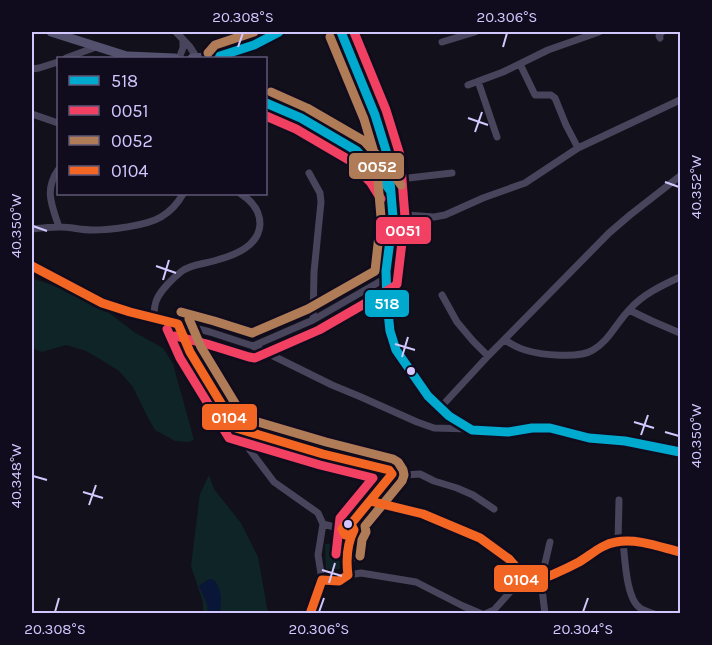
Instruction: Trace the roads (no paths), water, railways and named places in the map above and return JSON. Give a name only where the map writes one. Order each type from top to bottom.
[{"type":"main road","points":[[51,32],[131,57]]},
{"type":"main road","points":[[220,57],[254,45],[279,32]]},
{"type":"main road","points":[[341,32],[385,144],[391,180],[393,214],[386,278],[390,331],[396,350],[428,396],[449,416],[472,430],[508,432],[550,428],[579,436],[625,441],[681,452]]},
{"type":"main road","points":[[267,103],[301,118],[381,164],[388,164]]},
{"type":"main road","points":[[357,151],[391,192]]},
{"type":"street","points":[[176,32],[190,46],[196,57]]},
{"type":"street","points":[[442,42],[475,32]]},
{"type":"street","points":[[468,85],[548,50],[599,32]]},
{"type":"street","points":[[178,57],[183,48],[183,40]]},
{"type":"street","points":[[69,57],[96,47]]},
{"type":"street","points":[[32,69],[57,62]]},
{"type":"street","points":[[519,64],[535,94],[551,95],[555,98],[579,148]]},
{"type":"street","points":[[478,81],[497,137]]},
{"type":"street","points":[[393,214],[434,217],[445,215],[525,183],[579,148],[681,100]]},
{"type":"street","points":[[32,114],[57,123]]},
{"type":"street","points":[[57,172],[50,189],[59,227]]},
{"type":"street","points":[[309,173],[320,193],[321,202],[314,272],[313,320]]},
{"type":"street","points":[[391,180],[452,173]]},
{"type":"street","points":[[440,408],[609,233],[681,176]]},
{"type":"street","points":[[32,229],[59,227],[92,230],[143,223],[159,218],[172,210],[182,195]]},
{"type":"street","points":[[154,318],[157,298],[182,272],[190,267],[219,260],[244,250],[256,238],[260,223],[259,212],[253,202],[242,195]]},
{"type":"street","points":[[32,266],[100,302],[253,346],[332,386],[417,422],[434,428],[472,430]]},
{"type":"street","points":[[505,340],[527,351],[584,354],[594,350],[603,342],[640,299],[681,277]]},
{"type":"street","points":[[253,346],[313,320],[386,278]]},
{"type":"street","points":[[442,296],[457,322],[488,356]]},
{"type":"street","points":[[629,310],[681,333]]},
{"type":"street","points":[[178,324],[190,352],[246,445],[274,483],[318,513],[324,524],[318,555],[322,580],[310,614]]},
{"type":"street","points":[[236,428],[323,454],[389,470],[392,474],[420,474],[473,495],[494,509]]},
{"type":"street","points":[[342,529],[346,524],[351,524],[392,474]]},
{"type":"street","points":[[619,500],[620,542],[629,587],[637,606],[654,614]]},
{"type":"street","points":[[370,501],[423,514],[480,538],[509,559],[516,567],[524,586]]},
{"type":"street","points":[[324,524],[342,529],[345,535],[352,535]]},
{"type":"street","points":[[322,580],[339,581],[347,571],[354,530],[351,524]]},
{"type":"street","points":[[545,614],[541,580],[549,542]]},
{"type":"street","points":[[347,571],[416,582],[484,614],[494,610],[512,591],[541,580],[587,557],[605,545],[634,542],[681,552]]},
{"type":"street","points":[[634,614],[637,606]]},
{"type":"water","points":[[209,579],[214,580],[220,592],[220,613],[208,612],[199,586]]}]
